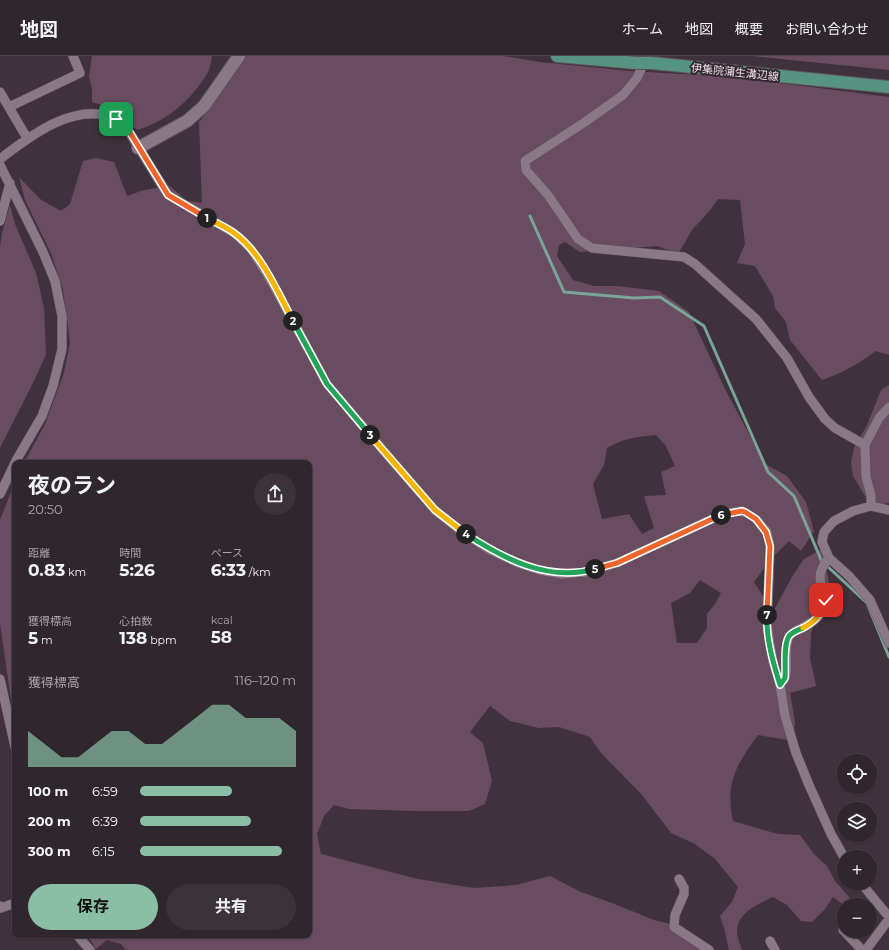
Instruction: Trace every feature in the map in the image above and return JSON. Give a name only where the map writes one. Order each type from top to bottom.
[{"type":"main road","name":"伊集院蒲生溝辺線","points":[[557,56],[636,62],[650,60],[889,87]]},
{"type":"street","points":[[9,107],[80,73],[73,56]]},
{"type":"street","points":[[138,148],[187,121],[204,106],[239,56]]},
{"type":"street","points":[[650,60],[623,95],[525,160],[526,170],[548,196],[578,239],[592,248],[684,257],[695,264],[756,319],[787,358],[809,397],[825,419],[835,428],[865,445]]},
{"type":"street","points":[[0,92],[27,138]]},
{"type":"street","points":[[0,159],[27,138],[57,122],[78,115],[97,114],[116,119],[126,126],[168,195],[234,233],[251,249],[269,277],[327,384],[435,510],[462,532],[490,550],[518,563],[539,570],[562,574],[586,572],[617,563],[725,513],[742,511],[756,519],[766,532],[770,546],[767,625],[773,662],[780,685],[785,716],[796,753],[809,786],[840,850]]},
{"type":"street","points":[[0,165],[10,183],[55,281],[62,316],[62,349],[53,386],[42,416],[17,460]]},
{"type":"street","points":[[0,221],[10,183]]},
{"type":"street","points":[[871,506],[871,495],[866,478],[865,445],[879,418],[889,407]]},
{"type":"street","points":[[0,494],[12,469]]},
{"type":"street","points":[[889,510],[871,506],[853,511],[834,521],[824,532],[822,542],[829,558],[870,600],[889,643]]},
{"type":"street","points":[[780,685],[785,678],[786,646],[789,636],[812,623],[822,610],[826,600],[820,578],[821,569],[829,558]]},
{"type":"street","points":[[0,679],[12,733]]},
{"type":"street","points":[[679,878],[684,888],[684,894],[675,915],[674,927],[709,950]]},
{"type":"street","points":[[866,950],[889,918],[867,890]]},
{"type":"street","points":[[0,906],[1,908],[12,904]]},
{"type":"street","points":[[80,938],[90,950]]},
{"type":"street","points":[[851,938],[862,950]]},
{"type":"street","points":[[770,941],[775,950]]},
{"type":"shaded area","points":[[92,56],[212,56],[210,68],[201,84],[177,109],[158,122],[137,130],[128,124],[117,110],[92,102],[92,89],[89,76]]},
{"type":"shaded area","points":[[246,56],[503,56],[540,62],[629,71],[733,77],[889,97],[889,355],[876,351],[850,368],[822,380],[790,340],[786,322],[775,308],[773,296],[755,266],[737,263],[745,244],[740,200],[718,199],[692,230],[678,254],[657,246],[580,252],[565,242],[559,245],[557,256],[573,280],[594,286],[617,286],[659,291],[689,312],[725,389],[765,464],[787,476],[806,502],[814,531],[801,551],[789,541],[771,559],[754,582],[773,612],[793,575],[804,559],[822,549],[831,592],[818,607],[811,634],[810,658],[816,686],[790,693],[795,722],[793,741],[758,735],[750,746],[738,765],[734,775],[730,796],[731,808],[733,821],[778,834],[800,835],[814,854],[827,866],[837,883],[837,890],[843,890],[850,898],[837,898],[837,900],[833,897],[825,909],[812,922],[801,921],[787,905],[773,897],[755,906],[745,914],[738,924],[737,931],[742,950],[729,950],[720,916],[732,902],[738,887],[715,859],[695,844],[671,833],[642,795],[601,753],[590,737],[559,727],[539,728],[510,721],[490,706],[470,732],[483,743],[492,781],[485,804],[469,811],[349,809],[334,805],[324,816],[317,834],[321,854],[418,879],[474,888],[516,885],[550,876],[581,892],[654,920],[678,926],[710,950],[126,950],[121,944],[107,940],[96,949],[89,938],[312,938],[312,460],[26,460],[45,424],[64,373],[70,342],[63,290],[51,253],[25,200],[19,177],[40,199],[61,211],[70,204],[83,161],[96,158],[114,162],[127,196],[144,190],[170,186],[187,201],[202,203],[199,122]],"holes":[[[656,435],[666,446],[675,466],[661,472],[666,495],[644,496],[654,528],[642,534],[629,514],[602,519],[593,484],[604,465],[607,448],[625,440]],[[700,580],[721,593],[707,614],[707,628],[697,643],[677,643],[671,603],[690,593]]]},
{"type":"shaded area","points":[[752,56],[889,56],[889,70]]},
{"type":"shaded area","points":[[10,205],[15,224],[36,273],[44,308],[46,354],[0,448],[0,247],[2,233]]},
{"type":"shaded area","points":[[889,385],[889,503],[875,505],[868,501],[853,476],[851,462],[854,448],[867,425],[881,390]]},
{"type":"shaded area","points":[[12,490],[12,707],[0,623],[0,520]]},
{"type":"waterway","points":[[530,216],[564,292],[634,298],[660,297],[704,326],[768,472],[794,496],[822,562]]},
{"type":"waterway","points":[[827,566],[867,603],[889,657]]},
{"type":"route","points":[[116,119],[126,126],[168,195],[234,233],[251,249],[269,277],[327,384],[435,510],[462,532],[490,550],[518,563],[539,570],[562,574],[586,572],[617,563],[725,513],[745,512],[756,519],[766,532],[770,546],[767,625],[773,662],[780,685],[785,678],[786,646],[789,636],[812,623],[818,617],[826,600]]}]
